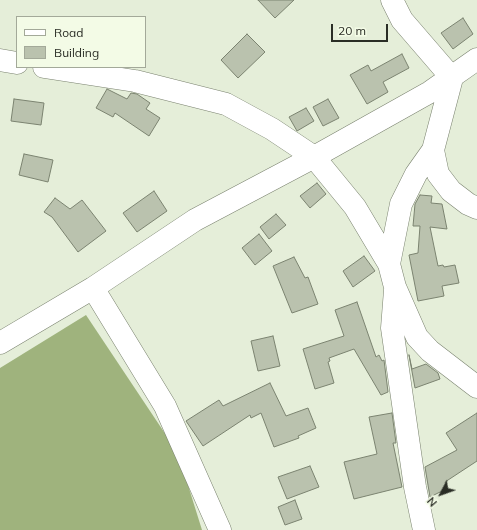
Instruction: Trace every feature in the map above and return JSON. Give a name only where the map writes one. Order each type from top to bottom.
[{"type":"street","points":[[392,0],[402,20],[452,78]]},
{"type":"street","points":[[0,343],[93,288],[195,220],[314,157],[430,92],[477,59]]},
{"type":"street","points":[[0,60],[16,63]]},
{"type":"street","points":[[50,68],[135,81],[226,104],[272,129],[314,157],[355,207],[389,264],[395,287],[418,337],[430,351],[477,386]]},
{"type":"street","points":[[389,264],[401,204],[416,174],[433,150],[452,78]]},
{"type":"street","points":[[433,150],[438,174],[451,191],[468,204],[477,208]]},
{"type":"street","points":[[395,287],[392,328],[415,486],[424,530]]},
{"type":"street","points":[[93,288],[165,406],[220,530]]},
{"type":"green space","points":[[86,315],[178,453],[202,530],[0,530],[0,368]]},
{"type":"building","points":[[258,0],[294,0],[275,18]]},
{"type":"building","points":[[463,18],[473,34],[453,49],[441,33]]},
{"type":"building","points":[[247,34],[265,52],[238,78],[221,60]]},
{"type":"building","points":[[402,54],[409,68],[383,82],[388,92],[367,104],[350,75],[368,65],[371,71]]},
{"type":"building","points":[[107,89],[127,99],[131,93],[137,94],[150,103],[146,109],[160,118],[149,136],[115,113],[113,117],[96,108]]},
{"type":"building","points":[[14,99],[44,103],[41,125],[11,121]]},
{"type":"building","points":[[328,99],[339,118],[323,126],[313,107]]},
{"type":"building","points":[[306,108],[314,121],[297,131],[289,117]]},
{"type":"building","points":[[24,154],[53,160],[48,182],[19,175]]},
{"type":"building","points":[[317,183],[326,194],[310,208],[300,196]]},
{"type":"building","points":[[154,191],[167,211],[137,232],[123,213]]},
{"type":"building","points":[[420,195],[432,196],[431,203],[442,204],[447,229],[430,227],[438,266],[443,265],[444,267],[455,265],[459,283],[442,286],[444,296],[418,301],[409,255],[418,253],[420,226],[413,226],[415,204]]},
{"type":"building","points":[[55,198],[70,209],[82,200],[106,231],[78,252],[52,217],[44,212]]},
{"type":"building","points":[[276,214],[286,225],[269,239],[260,227]]},
{"type":"building","points":[[259,234],[272,251],[255,265],[242,248]]},
{"type":"building","points":[[364,256],[375,271],[353,287],[343,271]]},
{"type":"building","points":[[294,257],[305,278],[308,277],[318,304],[292,313],[273,266]]},
{"type":"building","points":[[357,302],[376,357],[379,355],[382,361],[384,360],[388,392],[381,395],[354,349],[329,358],[330,361],[328,362],[334,383],[315,389],[303,349],[344,336],[335,310]]},
{"type":"building","points":[[273,336],[280,366],[258,371],[251,341]]},
{"type":"building","points":[[409,355],[412,369],[426,364],[438,373],[440,379],[415,388]]},
{"type":"building","points":[[270,383],[286,416],[308,408],[316,428],[298,436],[299,438],[274,447],[261,413],[251,418],[250,415],[203,446],[186,421],[219,400],[223,406]]},
{"type":"building","points":[[392,413],[396,443],[393,443],[402,487],[354,499],[344,462],[377,454],[369,417]]},
{"type":"building","points":[[477,413],[477,461],[445,482],[448,488],[430,497],[425,467],[457,450],[446,433]]},
{"type":"building","points":[[310,466],[319,487],[287,499],[278,477]]},
{"type":"building","points":[[295,500],[302,519],[285,525],[278,507]]}]
